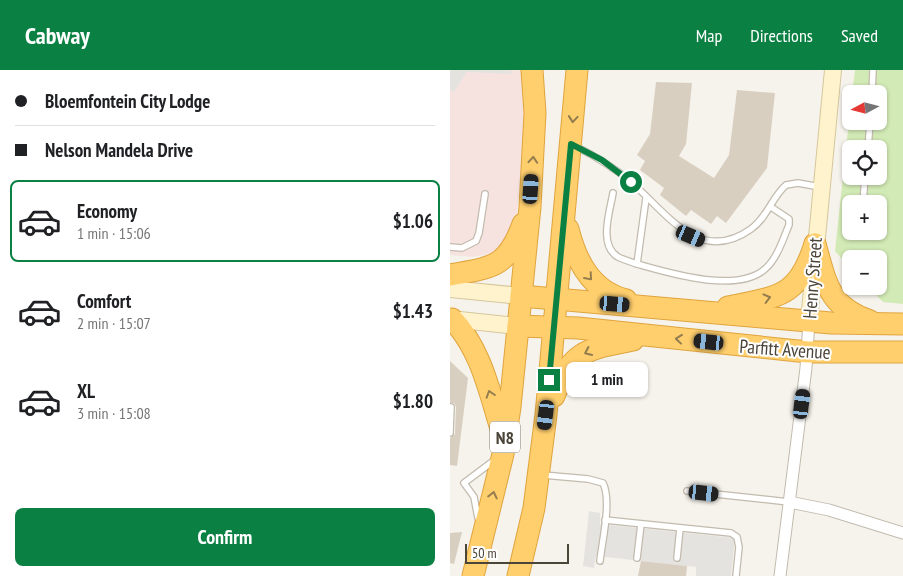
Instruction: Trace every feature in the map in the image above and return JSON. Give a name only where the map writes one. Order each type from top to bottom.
[{"type":"highway","name":"N8","points":[[473,576],[504,447],[530,207],[535,113],[532,70]]},
{"type":"highway","name":"N8","points":[[518,576],[534,508],[546,415],[577,70]]},
{"type":"highway","points":[[450,275],[501,262],[514,246],[530,207]]},
{"type":"highway","points":[[565,216],[576,256],[594,283],[620,299],[650,307]]},
{"type":"highway","points":[[702,313],[784,294],[799,280],[807,268],[815,244]]},
{"type":"highway","points":[[815,244],[832,297],[855,316],[880,324]]},
{"type":"highway","name":"Parfitt Avenue","points":[[521,296],[808,321],[903,324]]},
{"type":"highway","points":[[451,319],[464,331],[475,351],[504,447]]},
{"type":"highway","name":"Parfitt Avenue","points":[[518,326],[555,327],[808,352],[903,352]]},
{"type":"highway","points":[[546,415],[565,370],[583,354],[595,348],[653,336]]},
{"type":"street","name":"Henry Street","points":[[780,576],[808,352],[808,321],[832,70]]},
{"type":"street","points":[[450,289],[521,296]]},
{"type":"street","points":[[451,319],[518,326]]},
{"type":"street","points":[[789,502],[829,510],[903,533]]},
{"type":"lane","points":[[872,85],[873,70]]},
{"type":"lane","points":[[571,144],[602,160],[631,182],[646,198],[691,236],[712,242],[736,238],[752,228],[771,207],[786,184],[798,183],[820,187]]},
{"type":"lane","points":[[613,193],[607,233],[609,247],[617,256],[637,264],[678,275],[704,279],[743,279],[756,276],[772,262],[789,225],[789,219],[786,215],[771,207]]},
{"type":"lane","points":[[450,247],[462,248],[476,241],[485,194]]},
{"type":"lane","points":[[637,264],[646,198]]},
{"type":"lane","points":[[450,407],[450,433]]},
{"type":"lane","points":[[482,542],[474,497],[464,483],[504,447]]},
{"type":"lane","points":[[538,475],[588,479],[603,483],[606,489],[600,561]]},
{"type":"lane","points":[[687,492],[789,502]]},
{"type":"lane","points":[[604,520],[731,534],[737,537],[739,546],[736,576]]},
{"type":"lane","points":[[637,558],[641,524]]},
{"type":"lane","points":[[676,558],[680,528]]},
{"type":"shaded area","points":[[450,70],[524,70],[525,141],[517,214],[511,236],[495,253],[473,257],[450,255]]},
{"type":"shaded area","points":[[450,70],[511,70],[511,74],[467,72],[454,92],[450,89]]},
{"type":"shaded area","points":[[589,511],[600,513],[600,524],[735,538],[731,576],[696,576],[696,567],[596,556],[594,568],[583,566]]},
{"type":"green space","points":[[855,70],[903,70],[903,304],[883,302],[876,295],[887,295],[887,250],[842,250],[842,259],[835,251],[842,185],[887,185],[887,140],[847,140],[848,130],[888,130],[888,85],[853,85]]},
{"type":"building","points":[[656,82],[692,83],[686,144],[679,156],[714,178],[729,155],[737,90],[775,93],[767,168],[726,223],[717,216],[711,224],[691,210],[686,216],[660,195],[664,188],[640,170],[645,161],[637,155],[650,134]]},
{"type":"building","points":[[450,361],[468,378],[457,466],[450,465],[450,438],[455,434],[456,407],[454,403],[450,403]]},
{"type":"building","points":[[462,532],[454,564],[450,563],[450,533]]},
{"type":"building","points":[[641,561],[687,566],[686,576],[638,576]]},
{"type":"route","points":[[549,380],[571,144],[602,160],[631,182]]}]
